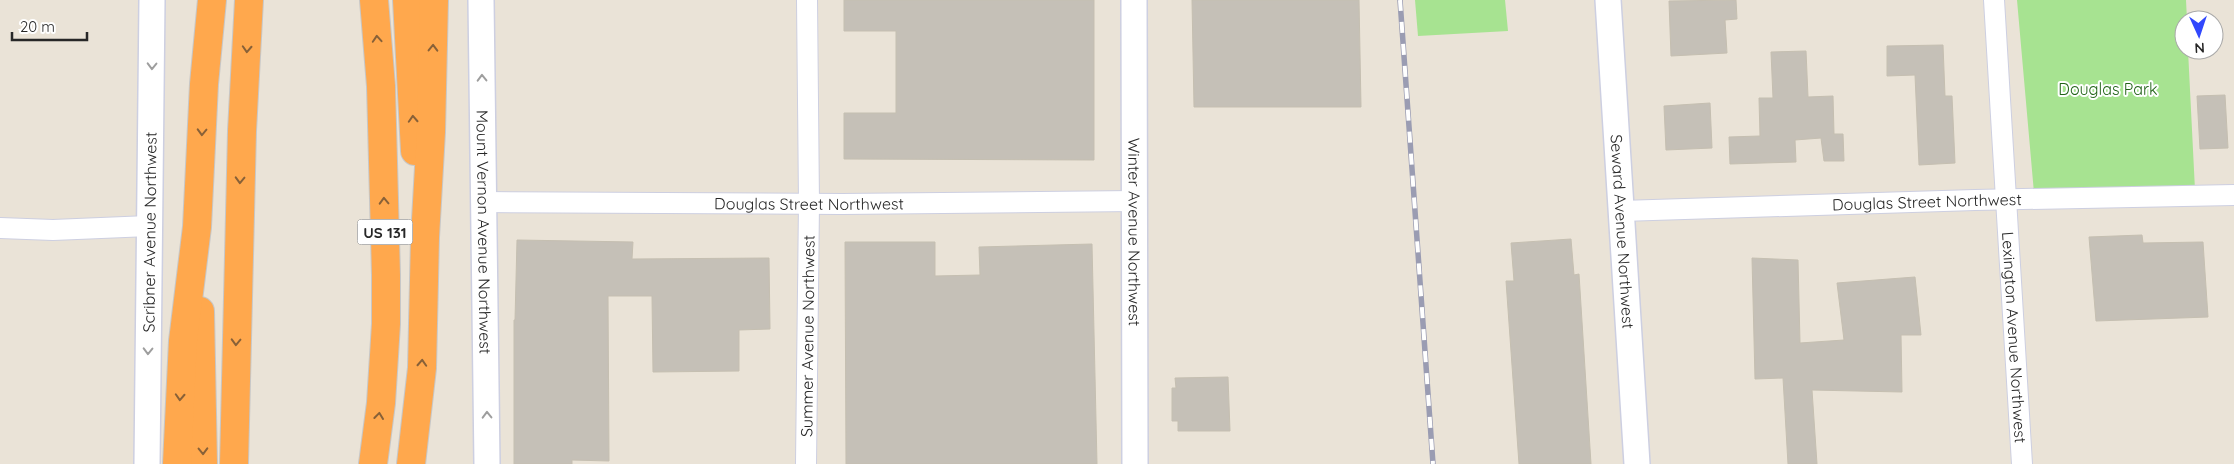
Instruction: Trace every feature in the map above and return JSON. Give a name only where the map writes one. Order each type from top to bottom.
[{"type":"highway","points":[[198,0],[204,84]]},
{"type":"highway","points":[[177,464],[183,341],[197,227],[204,84],[212,0]]},
{"type":"highway","points":[[234,463],[241,141],[249,0]]},
{"type":"highway","name":"US 131","points":[[373,464],[381,403],[386,324],[381,86],[374,0]]},
{"type":"highway","points":[[407,0],[413,133],[425,237]]},
{"type":"highway","points":[[411,464],[422,368],[434,0]]},
{"type":"highway","points":[[197,227],[203,464]]},
{"type":"street","name":"Scribner Avenue Northwest","points":[[147,464],[152,0]]},
{"type":"street","name":"Mount Vernon Avenue Northwest","points":[[481,0],[487,464]]},
{"type":"street","name":"Summer Avenue Northwest","points":[[806,464],[809,203],[807,0]]},
{"type":"street","name":"Winter Avenue Northwest","points":[[1134,0],[1135,464]]},
{"type":"street","name":"Seward Avenue Northwest","points":[[1608,0],[1637,464]]},
{"type":"street","name":"Lexington Avenue Northwest","points":[[1994,0],[2022,464]]},
{"type":"street","name":"Douglas Street Northwest","points":[[1620,211],[2234,195]]},
{"type":"street","name":"Douglas Street Northwest","points":[[483,202],[1135,201]]},
{"type":"street","points":[[0,228],[53,230],[149,226]]},
{"type":"green space","points":[[1415,0],[1505,0],[1508,31],[1418,36]]},
{"type":"green space","name":"Douglas Park","points":[[2017,0],[2186,0],[2186,10],[2174,10],[2174,60],[2188,60],[2195,190],[2034,193]]},
{"type":"building","points":[[844,0],[1094,0],[1094,160],[844,159],[844,113],[896,113],[896,31],[844,31]]},
{"type":"building","points":[[1192,0],[1359,0],[1361,107],[1194,107]]},
{"type":"building","points":[[1736,0],[1737,19],[1725,20],[1727,53],[1671,56],[1669,1]]},
{"type":"building","points":[[1943,45],[1945,96],[1952,96],[1955,163],[1919,165],[1915,75],[1887,76],[1887,46]]},
{"type":"building","points":[[1806,51],[1808,97],[1833,96],[1834,134],[1843,134],[1844,161],[1824,161],[1821,138],[1795,140],[1796,162],[1730,164],[1729,137],[1760,136],[1759,98],[1773,98],[1771,52]]},
{"type":"building","points":[[2225,95],[2228,148],[2200,149],[2197,96]]},
{"type":"building","points":[[1710,103],[1712,148],[1666,150],[1664,106]]},
{"type":"building","points":[[2142,235],[2143,243],[2203,242],[2208,317],[2096,321],[2089,237]]},
{"type":"building","points":[[1571,239],[1574,275],[1579,274],[1591,464],[1519,464],[1506,281],[1514,281],[1511,243]]},
{"type":"building","points":[[517,240],[633,242],[632,259],[769,258],[770,329],[739,330],[739,371],[653,372],[652,296],[608,296],[609,461],[572,460],[572,464],[514,464],[514,320]]},
{"type":"building","points":[[845,242],[935,242],[935,276],[980,275],[979,247],[1092,244],[1097,464],[846,464]]},
{"type":"building","points":[[1752,258],[1798,260],[1800,343],[1844,340],[1837,283],[1915,277],[1921,335],[1901,335],[1902,392],[1812,390],[1817,464],[1788,464],[1783,378],[1755,379]]},
{"type":"building","points":[[1228,377],[1230,431],[1178,431],[1178,421],[1172,421],[1172,388],[1176,388],[1175,378]]},
{"type":"railway","points":[[1400,0],[1433,464]]}]
